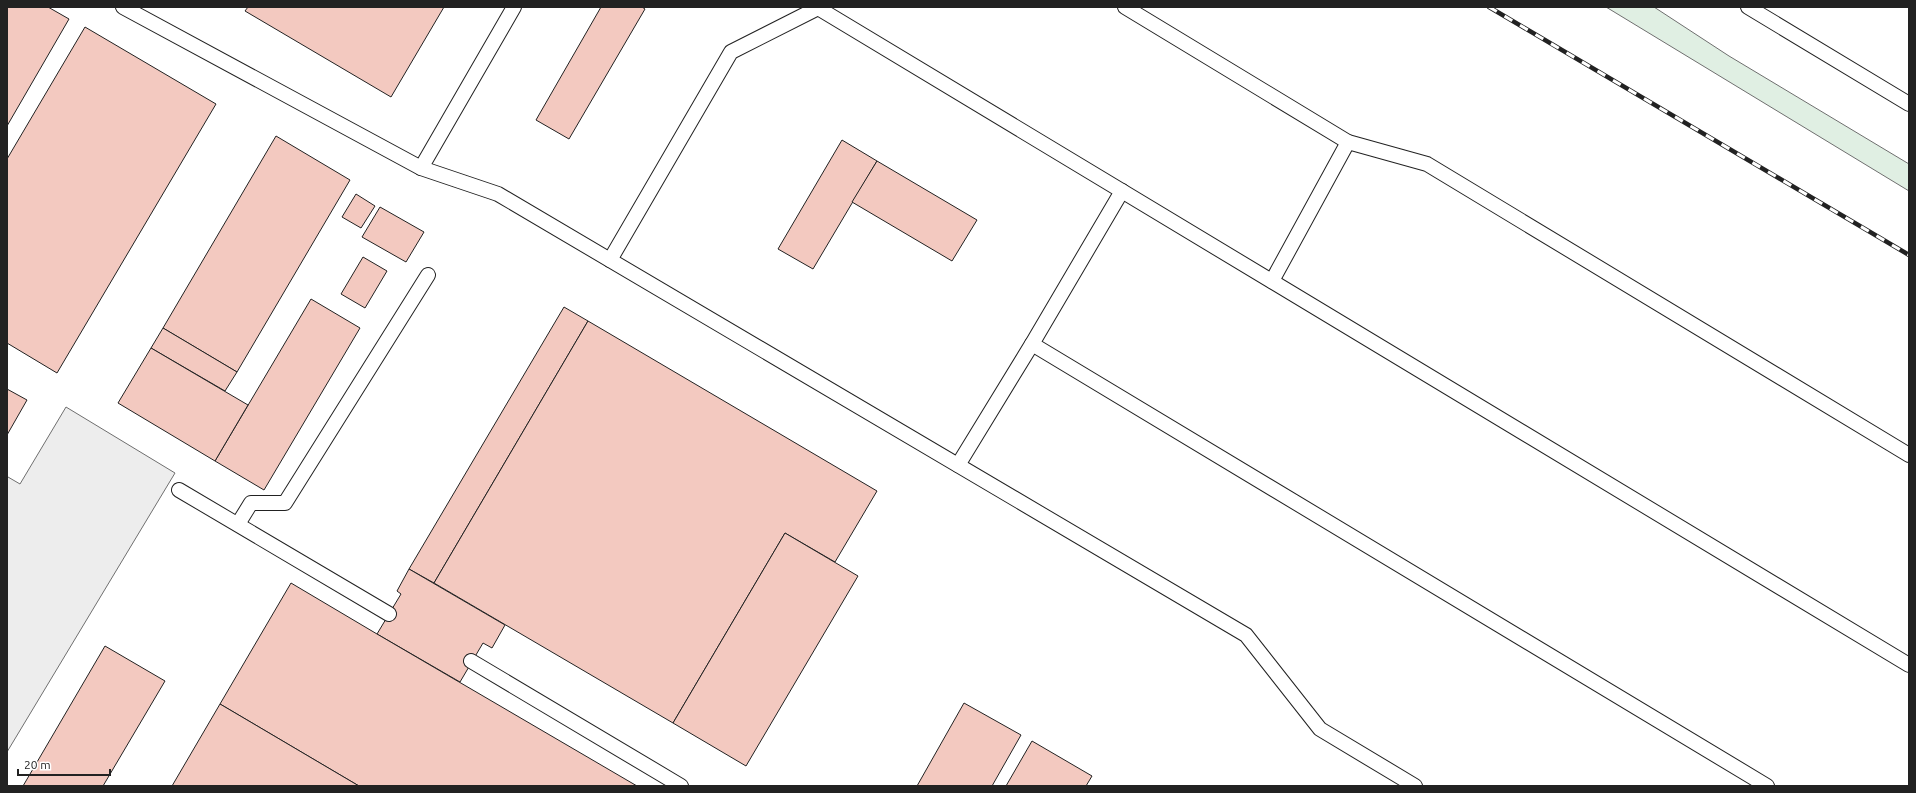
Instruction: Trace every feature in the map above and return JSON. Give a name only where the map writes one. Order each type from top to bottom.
[{"type":"lane","points":[[123,7],[421,168],[498,194],[1246,635],[1320,729],[1415,786]]},
{"type":"lane","points":[[421,168],[514,7]]},
{"type":"lane","points":[[1125,7],[1348,142],[1427,164],[1909,455]]},
{"type":"lane","points":[[1748,7],[1909,104]]},
{"type":"lane","points":[[610,260],[731,52],[818,8],[1909,665]]},
{"type":"lane","points":[[1272,281],[1348,142]]},
{"type":"lane","points":[[958,465],[1032,344],[1122,191]]},
{"type":"lane","points":[[238,524],[251,503],[285,503],[428,275]]},
{"type":"lane","points":[[1032,344],[1766,786]]},
{"type":"lane","points":[[179,490],[389,614]]},
{"type":"lane","points":[[471,661],[681,786]]},
{"type":"green space","points":[[1606,7],[1654,7],[1729,56],[1909,164],[1909,191]]},
{"type":"shaded area","points":[[66,407],[175,473],[7,752],[7,478],[8,477],[20,484]]},
{"type":"building","points":[[7,7],[48,7],[69,19],[7,126]]},
{"type":"building","points":[[248,7],[444,7],[391,97],[245,11]]},
{"type":"building","points":[[601,7],[642,7],[645,9],[569,139],[536,120]]},
{"type":"building","points":[[85,27],[216,104],[57,373],[7,343],[7,159]]},
{"type":"building","points":[[276,136],[350,180],[237,372],[163,328]]},
{"type":"building","points":[[842,140],[877,161],[813,269],[778,249]]},
{"type":"building","points":[[877,161],[977,220],[952,261],[852,202]]},
{"type":"building","points":[[356,194],[375,206],[361,228],[342,217]]},
{"type":"building","points":[[380,207],[424,232],[406,262],[362,237]]},
{"type":"building","points":[[363,257],[387,271],[365,308],[341,294]]},
{"type":"building","points":[[311,299],[360,328],[264,490],[215,461]]},
{"type":"building","points":[[564,307],[588,321],[434,583],[409,569]]},
{"type":"building","points":[[588,321],[877,491],[835,562],[785,533],[673,723],[434,583]]},
{"type":"building","points":[[163,328],[237,372],[225,391],[151,348]]},
{"type":"building","points":[[151,348],[248,405],[215,461],[118,403]]},
{"type":"building","points":[[7,389],[27,400],[7,435]]},
{"type":"building","points":[[785,533],[858,576],[746,766],[673,723]]},
{"type":"building","points":[[409,569],[505,625],[492,648],[483,643],[460,682],[377,634],[401,594],[397,591]]},
{"type":"building","points":[[291,583],[637,786],[359,786],[220,704]]},
{"type":"building","points":[[105,646],[165,681],[103,786],[23,786]]},
{"type":"building","points":[[964,703],[1021,735],[992,786],[917,786]]},
{"type":"building","points":[[220,704],[359,786],[172,786]]},
{"type":"building","points":[[1032,741],[1092,776],[1086,786],[1006,786]]},
{"type":"railway","points":[[1489,7],[1909,255]]}]
